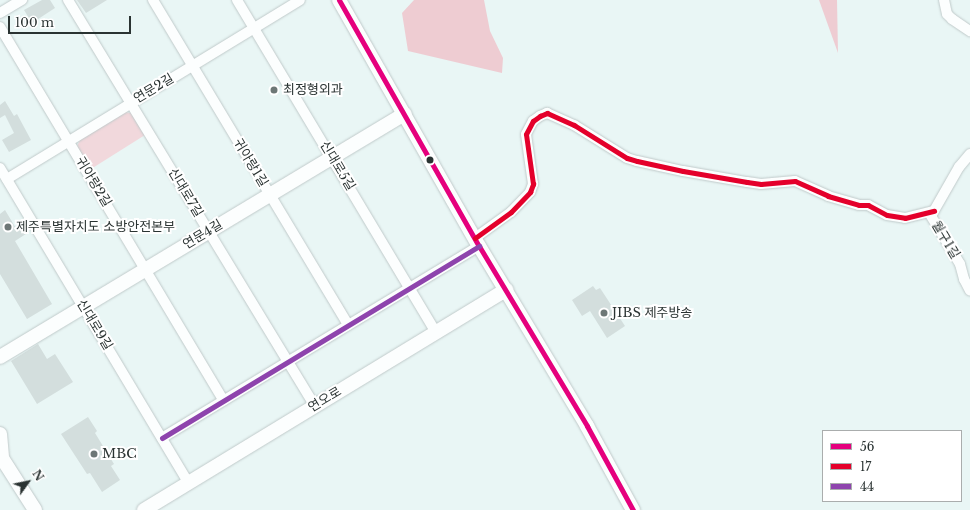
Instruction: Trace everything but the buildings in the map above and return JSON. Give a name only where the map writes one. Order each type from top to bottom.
[{"type":"street","points":[[0,13],[22,0]]},
{"type":"street","name":"신대로7길","points":[[68,0],[315,406]]},
{"type":"street","name":"귀아랑1길","points":[[153,0],[348,325]]},
{"type":"street","name":"신대로5길","points":[[237,0],[436,332]]},
{"type":"street","name":"연문2길","points":[[7,179],[300,0]]},
{"type":"street","points":[[339,0],[477,242],[587,426],[633,510]]},
{"type":"street","points":[[944,0],[947,14],[970,31]]},
{"type":"street","name":"귀아랑2길","points":[[0,27],[223,400]]},
{"type":"street","name":"월구1길","points":[[477,242],[512,212],[530,192],[533,184],[526,134],[534,121],[547,113],[567,122],[628,158],[637,161],[761,184],[795,181],[828,196],[859,205],[868,205],[887,215],[904,218],[934,211]]},
{"type":"street","name":"연문4길","points":[[0,357],[405,114]]},
{"type":"street","name":"월구1길","points":[[970,154],[959,167],[931,216],[960,264],[964,279],[970,291]]},
{"type":"street","name":"신대로9길","points":[[0,168],[188,482]]},
{"type":"street","points":[[162,438],[410,288],[477,242]]},
{"type":"street","name":"연오로","points":[[144,510],[506,290]]},
{"type":"street","points":[[0,434],[1,456],[35,510]]},
{"type":"shaded area","points":[[414,0],[484,0],[490,31],[503,58],[502,73],[408,51],[402,13]]},
{"type":"shaded area","points":[[819,0],[837,0],[838,53]]},
{"type":"shaded area","points":[[124,112],[131,113],[145,135],[91,169],[77,147],[80,139]]},
{"type":"transit line","name":"56","points":[[339,0],[479,246],[587,426],[633,510]]},
{"type":"transit line","name":"17","points":[[475,238],[511,212],[530,192],[533,184],[526,134],[533,121],[547,113],[574,125],[627,158],[637,161],[683,171],[761,184],[795,181],[828,196],[859,205],[868,205],[887,215],[905,218],[934,211]]},
{"type":"transit line","name":"44","points":[[162,438],[479,246]]},
{"type":"place","name":"최정형외과","points":[[274,90]]},
{"type":"place","name":"제주특별자치도 소방안전본부","points":[[8,227]]},
{"type":"place","name":"JIBS 제주방송","points":[[604,313]]},
{"type":"place","name":"MBC","points":[[94,454]]}]
